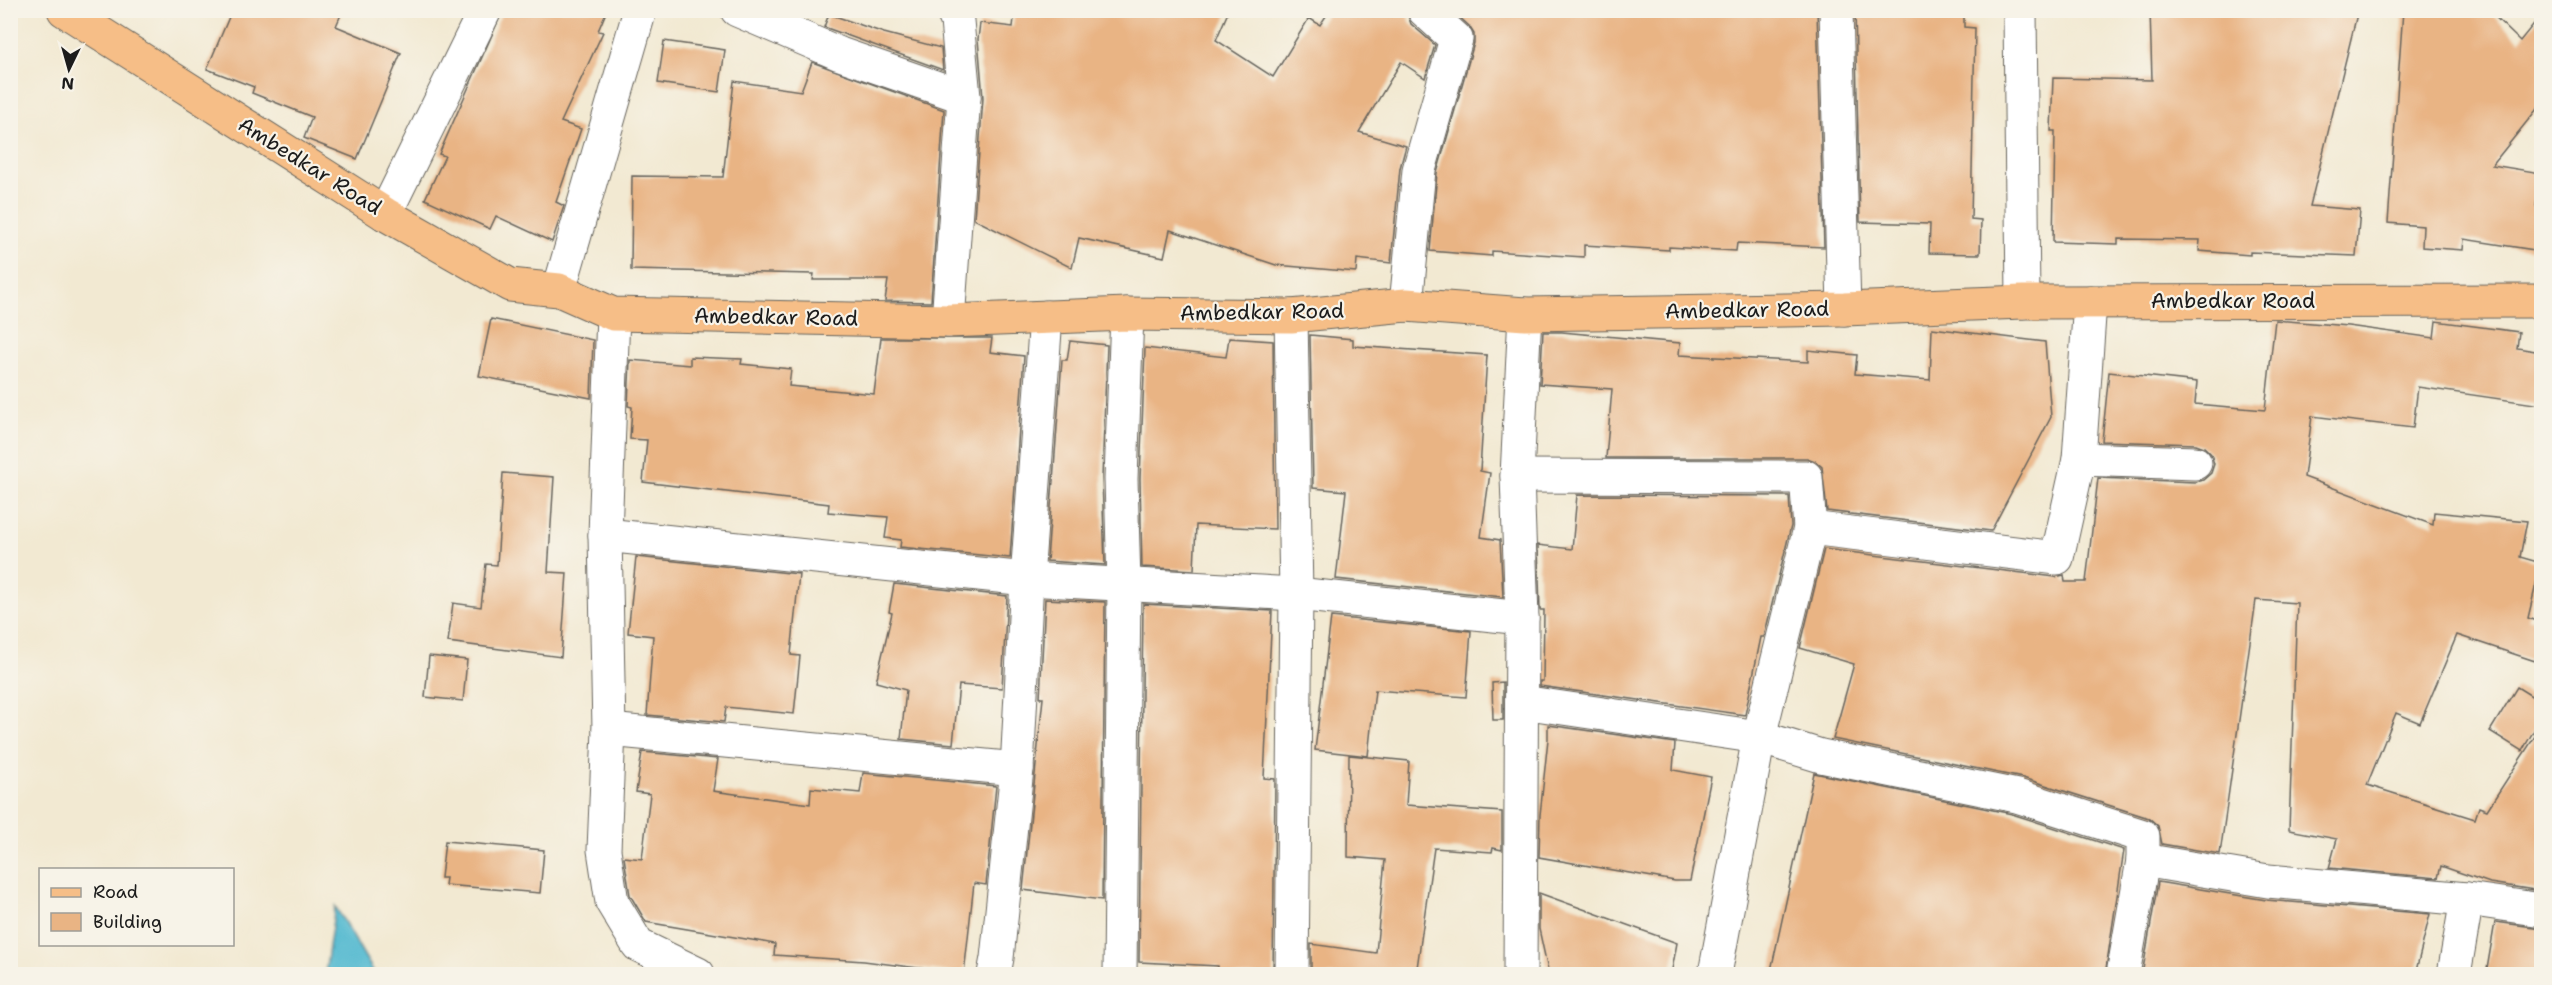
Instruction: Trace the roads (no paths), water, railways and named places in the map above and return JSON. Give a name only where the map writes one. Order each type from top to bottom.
[{"type":"main road","name":"Ambedkar Road","points":[[64,10],[385,214],[510,285],[559,290],[613,314],[948,321],[1127,314],[1291,316],[1406,305],[1525,314],[1844,309],[2023,302],[2541,302]]},
{"type":"street","points":[[385,214],[485,10]]},
{"type":"street","points":[[559,290],[640,10]]},
{"type":"street","points":[[737,10],[840,54],[964,96]]},
{"type":"street","points":[[948,321],[964,96],[957,21],[952,10]]},
{"type":"street","points":[[1406,305],[1419,170],[1456,39],[1424,10]]},
{"type":"street","points":[[1836,10],[1844,309]]},
{"type":"street","points":[[2020,10],[2023,302]]},
{"type":"street","points":[[1810,528],[2057,558],[2079,459],[2090,303]]},
{"type":"street","points":[[613,314],[604,535],[609,730],[604,850],[612,902],[638,945],[698,975]]},
{"type":"street","points":[[1120,975],[1124,584],[1121,479],[1127,314]]},
{"type":"street","points":[[1520,975],[1522,618],[1517,476],[1525,314]]},
{"type":"street","points":[[1291,316],[1296,594],[1292,975]]},
{"type":"street","points":[[994,975],[1017,769],[1027,579],[1046,317]]},
{"type":"street","points":[[2079,459],[2195,463]]},
{"type":"street","points":[[1517,476],[1806,477],[1810,528],[1759,737],[1715,975]]},
{"type":"street","points":[[604,535],[1027,579],[1296,594],[1522,618]]},
{"type":"street","points":[[1522,702],[1759,737],[1821,756],[2017,796],[2143,836],[2143,860],[2123,975]]},
{"type":"street","points":[[609,730],[1017,769]]},
{"type":"street","points":[[2143,860],[2268,881],[2467,900],[2541,910]]},
{"type":"street","points":[[2454,975],[2467,900]]},
{"type":"water","points":[[335,906],[375,974],[325,974]]}]
